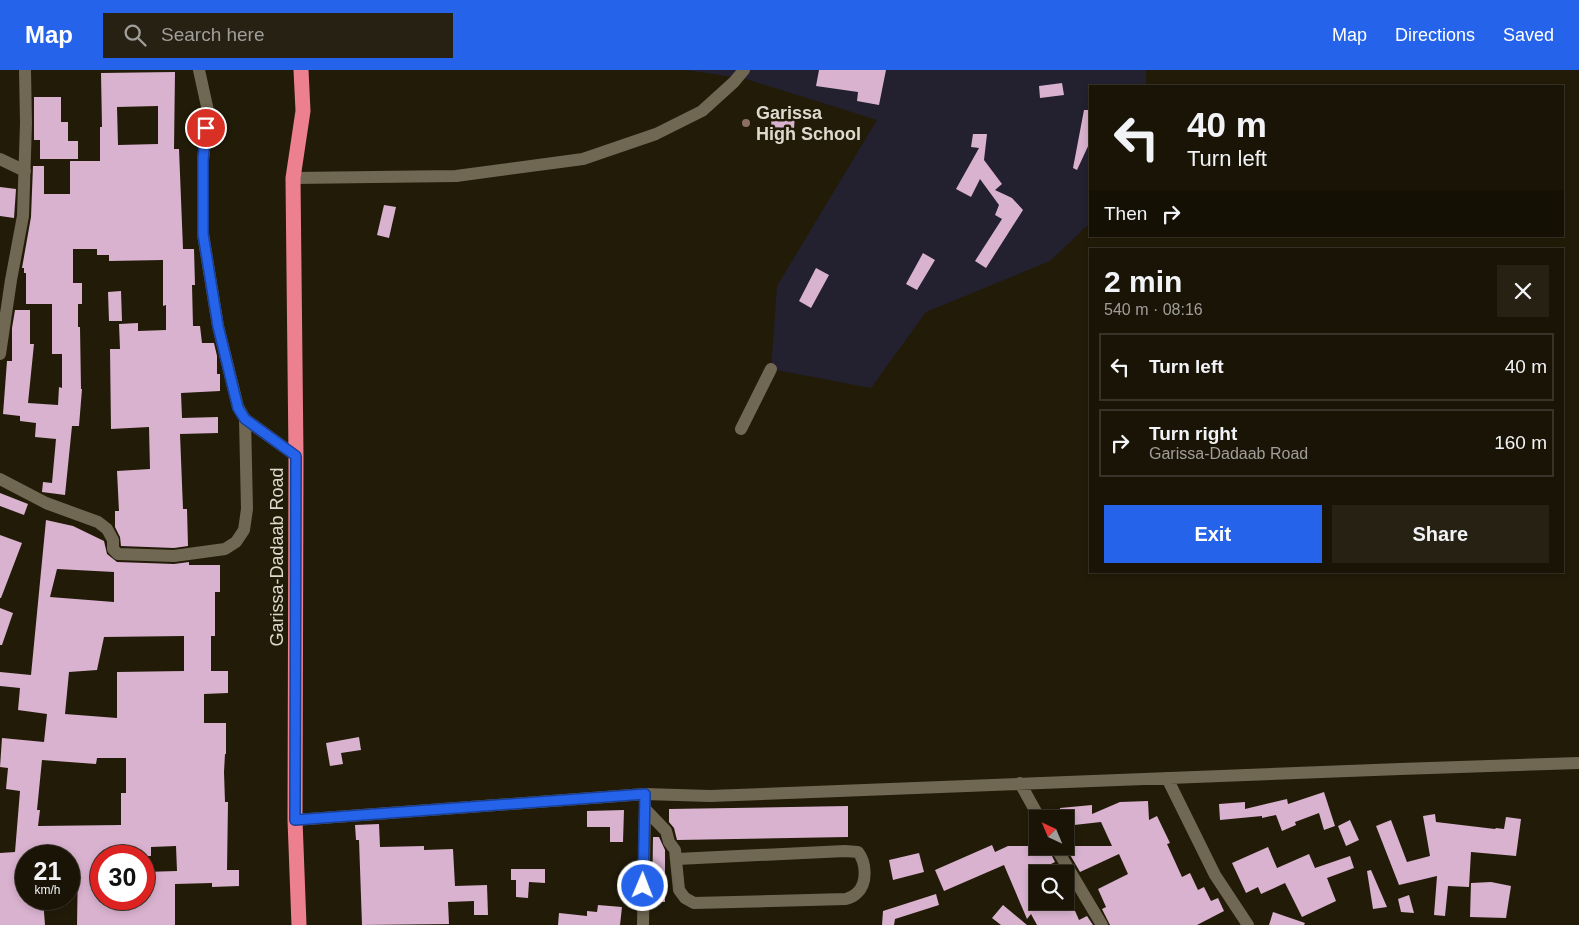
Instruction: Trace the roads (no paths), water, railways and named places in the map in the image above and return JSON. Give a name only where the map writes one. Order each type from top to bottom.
[{"type":"highway","name":"Garissa-Dadaab Road","points":[[299,925],[295,820],[296,456],[293,178],[303,111],[301,70]]},
{"type":"street","points":[[0,354],[23,216],[25,70]]},
{"type":"street","points":[[199,70],[208,111],[203,160],[203,234],[218,326],[238,408],[245,419],[296,456]]},
{"type":"street","points":[[293,178],[456,176],[583,158],[656,134],[702,111],[734,82],[744,70]]},
{"type":"street","points":[[0,160],[25,171]]},
{"type":"street","points":[[742,429],[771,369]]},
{"type":"street","points":[[0,479],[46,503],[98,522],[107,529],[113,540],[113,549],[118,554],[174,556],[225,550],[236,542],[244,530],[247,509],[245,419]]},
{"type":"street","points":[[295,820],[645,794],[710,796],[1579,763]]},
{"type":"street","points":[[1168,778],[1215,875],[1248,925]]},
{"type":"street","points":[[1020,783],[1035,810]]},
{"type":"street","points":[[643,925],[645,794]]},
{"type":"street","points":[[645,808],[666,831],[677,859],[679,890],[685,898],[694,903],[846,900],[857,893],[863,885],[863,858],[858,852],[845,851],[677,859]]},
{"type":"street","points":[[1060,855],[1102,925]]},
{"type":"place","name":"Garissa High School","points":[[746,123]]}]
